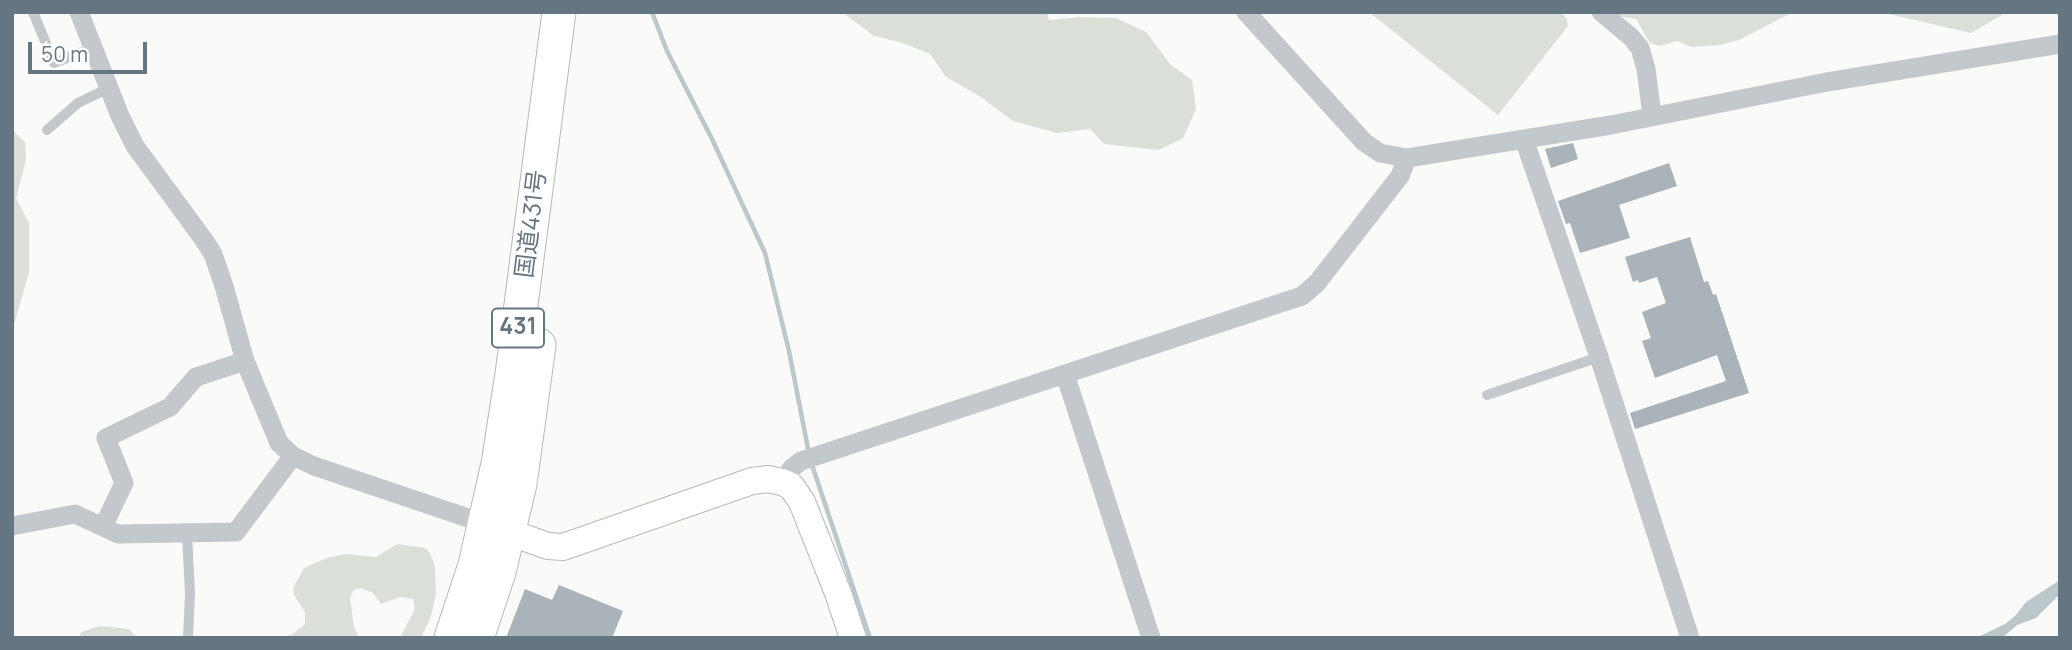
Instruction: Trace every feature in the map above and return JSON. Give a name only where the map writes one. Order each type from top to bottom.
[{"type":"highway","name":"国道431号","points":[[477,638],[490,602],[512,374],[559,12]]},
{"type":"highway","name":"国道431号","points":[[451,638],[497,528],[520,484],[580,12]]},
{"type":"street","points":[[79,12],[135,146],[213,254],[245,361],[273,434],[293,456],[342,476],[548,546],[563,547],[752,481],[782,481],[792,486],[802,502],[853,638]]},
{"type":"street","points":[[1246,12],[1364,142],[1380,153],[1407,158],[1524,139],[1827,82],[2060,44]]},
{"type":"street","points":[[1601,12],[1640,48],[1646,69],[1652,115]]},
{"type":"street","points":[[1524,139],[1599,357],[1689,638]]},
{"type":"street","points":[[782,481],[792,468],[810,458],[1302,296],[1317,284],[1400,176],[1407,158]]},
{"type":"street","points":[[103,527],[124,483],[106,438],[170,407],[196,377],[245,361]]},
{"type":"street","points":[[1066,374],[1152,638]]},
{"type":"street","points":[[12,526],[75,514],[118,534],[236,532],[293,456]]},
{"type":"lane","points":[[33,12],[54,62],[93,48]]},
{"type":"lane","points":[[47,130],[78,103],[109,88]]},
{"type":"lane","points":[[1487,395],[1599,357]]},
{"type":"lane","points":[[187,533],[190,593],[188,638]]},
{"type":"shaded area","points":[[842,12],[1047,12],[1049,20],[1116,18],[1146,32],[1170,64],[1192,80],[1196,109],[1183,138],[1159,150],[1104,144],[1090,129],[1057,133],[1013,121],[978,95],[946,77],[930,54],[903,43],[874,36]]},
{"type":"shaded area","points":[[1369,12],[1560,12],[1567,19],[1568,26],[1498,115]]},
{"type":"shaded area","points":[[1609,12],[1793,12],[1739,40],[1720,45],[1692,47],[1677,41],[1659,46],[1650,43],[1636,19]]},
{"type":"shaded area","points":[[1880,12],[2007,12],[1971,33]]},
{"type":"shaded area","points":[[12,130],[25,142],[26,160],[16,198],[29,223],[29,272],[12,332]]},
{"type":"shaded area","points":[[397,544],[425,548],[435,566],[436,594],[431,616],[421,638],[400,638],[415,609],[413,599],[400,597],[381,604],[373,593],[361,588],[354,590],[350,598],[354,627],[359,638],[281,638],[293,634],[305,624],[305,612],[294,595],[293,588],[304,568],[327,558],[346,554],[376,557]]},
{"type":"shaded area","points":[[2060,580],[2060,594],[2036,618],[2017,625],[2002,638],[1976,638],[2005,624],[2026,602]]},
{"type":"shaded area","points":[[100,626],[129,629],[137,638],[79,638],[81,632]]},
{"type":"building","points":[[1573,143],[1578,159],[1551,168],[1545,149]]},
{"type":"building","points":[[1669,163],[1677,186],[1619,205],[1630,238],[1580,253],[1570,223],[1566,224],[1558,201]]},
{"type":"building","points":[[1690,237],[1704,282],[1708,281],[1713,295],[1716,294],[1749,393],[1635,429],[1630,413],[1726,381],[1717,355],[1655,378],[1642,341],[1651,338],[1642,312],[1666,303],[1657,277],[1639,283],[1638,280],[1633,282],[1625,257]]},
{"type":"building","points":[[559,585],[623,611],[612,638],[506,638],[525,589],[552,600]]},
{"type":"waterway","points":[[652,12],[667,51],[765,253],[789,351],[809,454]]},
{"type":"waterway","points":[[811,462],[870,638]]}]
